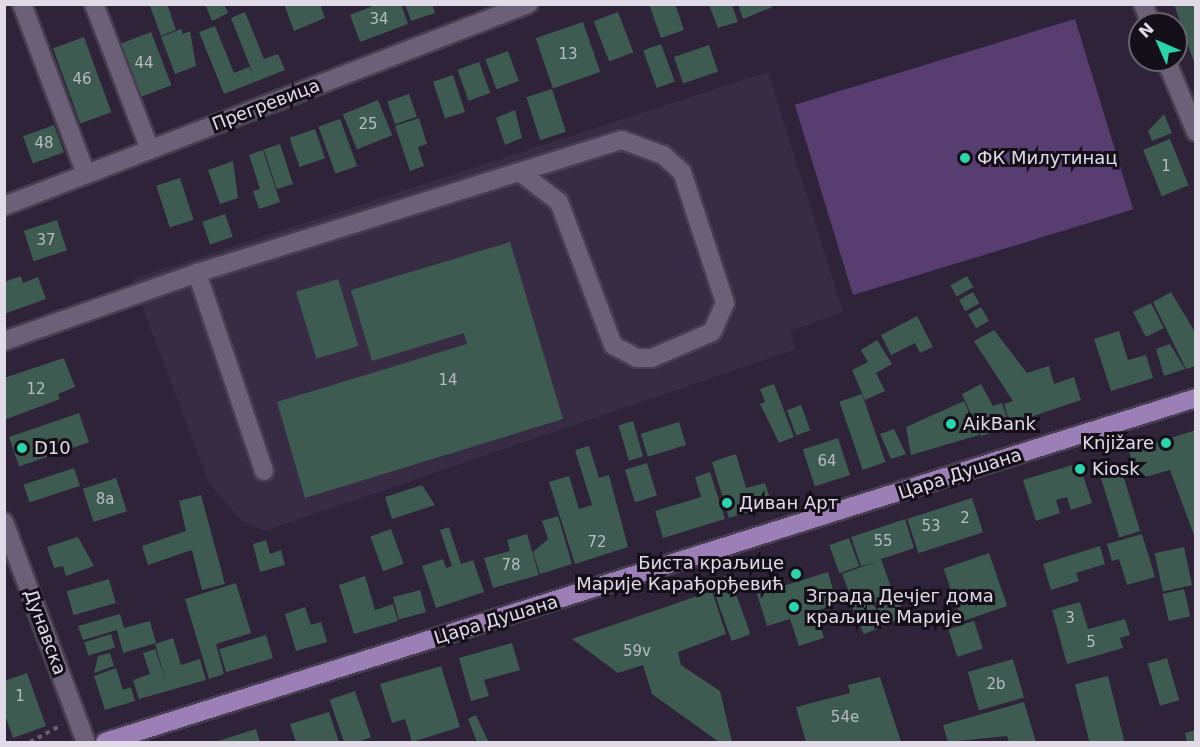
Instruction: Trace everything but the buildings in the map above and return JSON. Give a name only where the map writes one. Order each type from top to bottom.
[{"type":"main road","name":"Цара Душана","points":[[105,742],[1196,398]]},
{"type":"street","points":[[22,4],[86,174]]},
{"type":"street","points":[[94,4],[150,150]]},
{"type":"street","name":"Прегревица","points":[[4,206],[528,4]]},
{"type":"street","points":[[1171,72],[1196,132]]},
{"type":"street","points":[[4,341],[197,273],[622,140],[673,162],[682,172],[725,303],[712,332],[651,358],[637,358],[613,345],[559,202],[521,173]]},
{"type":"street","points":[[197,273],[264,471]]},
{"type":"street","name":"Дунавска","points":[[4,522],[86,742]]},
{"type":"path","points":[[30,742],[47,737],[56,726],[79,722]]},
{"type":"shaded area","name":"ФК Милутинац","points":[[1075,19],[1133,209],[853,295],[795,105]]},
{"type":"shaded area","points":[[768,72],[843,312],[790,331],[796,349],[264,531],[241,520],[209,483],[132,279]]},
{"type":"place","name":"ФК Милутинац","points":[[965,158]]},
{"type":"place","name":"AikBank","points":[[951,424]]},
{"type":"place","name":"Knjižare","points":[[1166,443]]},
{"type":"place","name":"D10","points":[[22,448]]},
{"type":"place","name":"Kiosk","points":[[1080,469]]},
{"type":"place","name":"Диван Арт","points":[[727,503]]},
{"type":"place","name":"Биста краљице Марије Карађорђевић","points":[[796,574]]},
{"type":"place","name":"Зграда Дечјег дома краљице Марије","points":[[794,607]]}]
